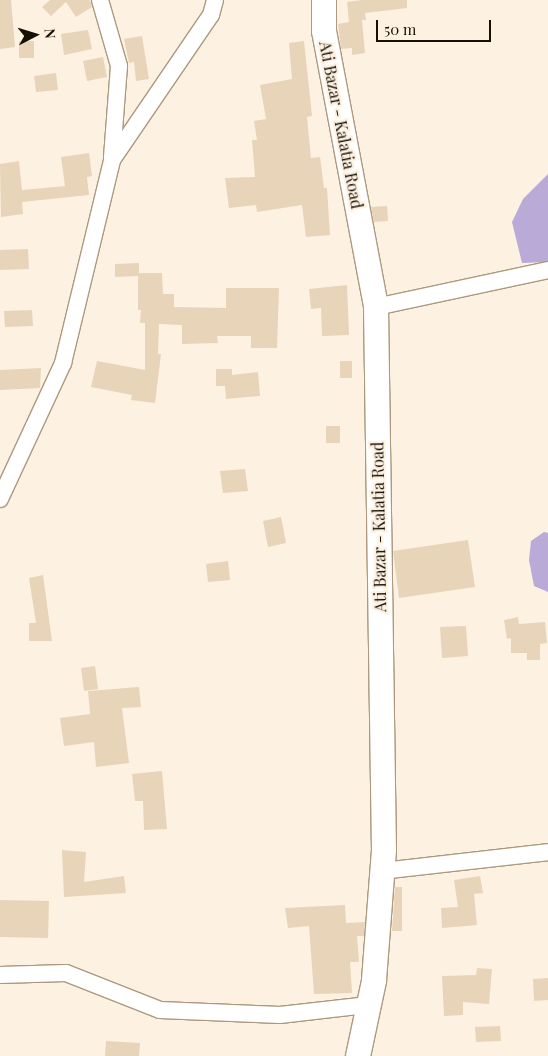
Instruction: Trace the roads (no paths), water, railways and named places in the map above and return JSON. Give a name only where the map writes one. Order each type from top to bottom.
[{"type":"main road","name":"Ati Bazar - Kalatia Road","points":[[324,0],[324,31],[376,307],[382,871],[374,981],[358,1056]]},
{"type":"street","points":[[0,499],[62,363],[112,160],[120,66],[100,0]]},
{"type":"street","points":[[112,160],[211,15],[215,0]]},
{"type":"street","points":[[376,307],[548,270]]},
{"type":"street","points":[[382,871],[548,852]]},
{"type":"street","points":[[0,975],[66,973],[160,1010],[280,1015],[368,1005]]}]
